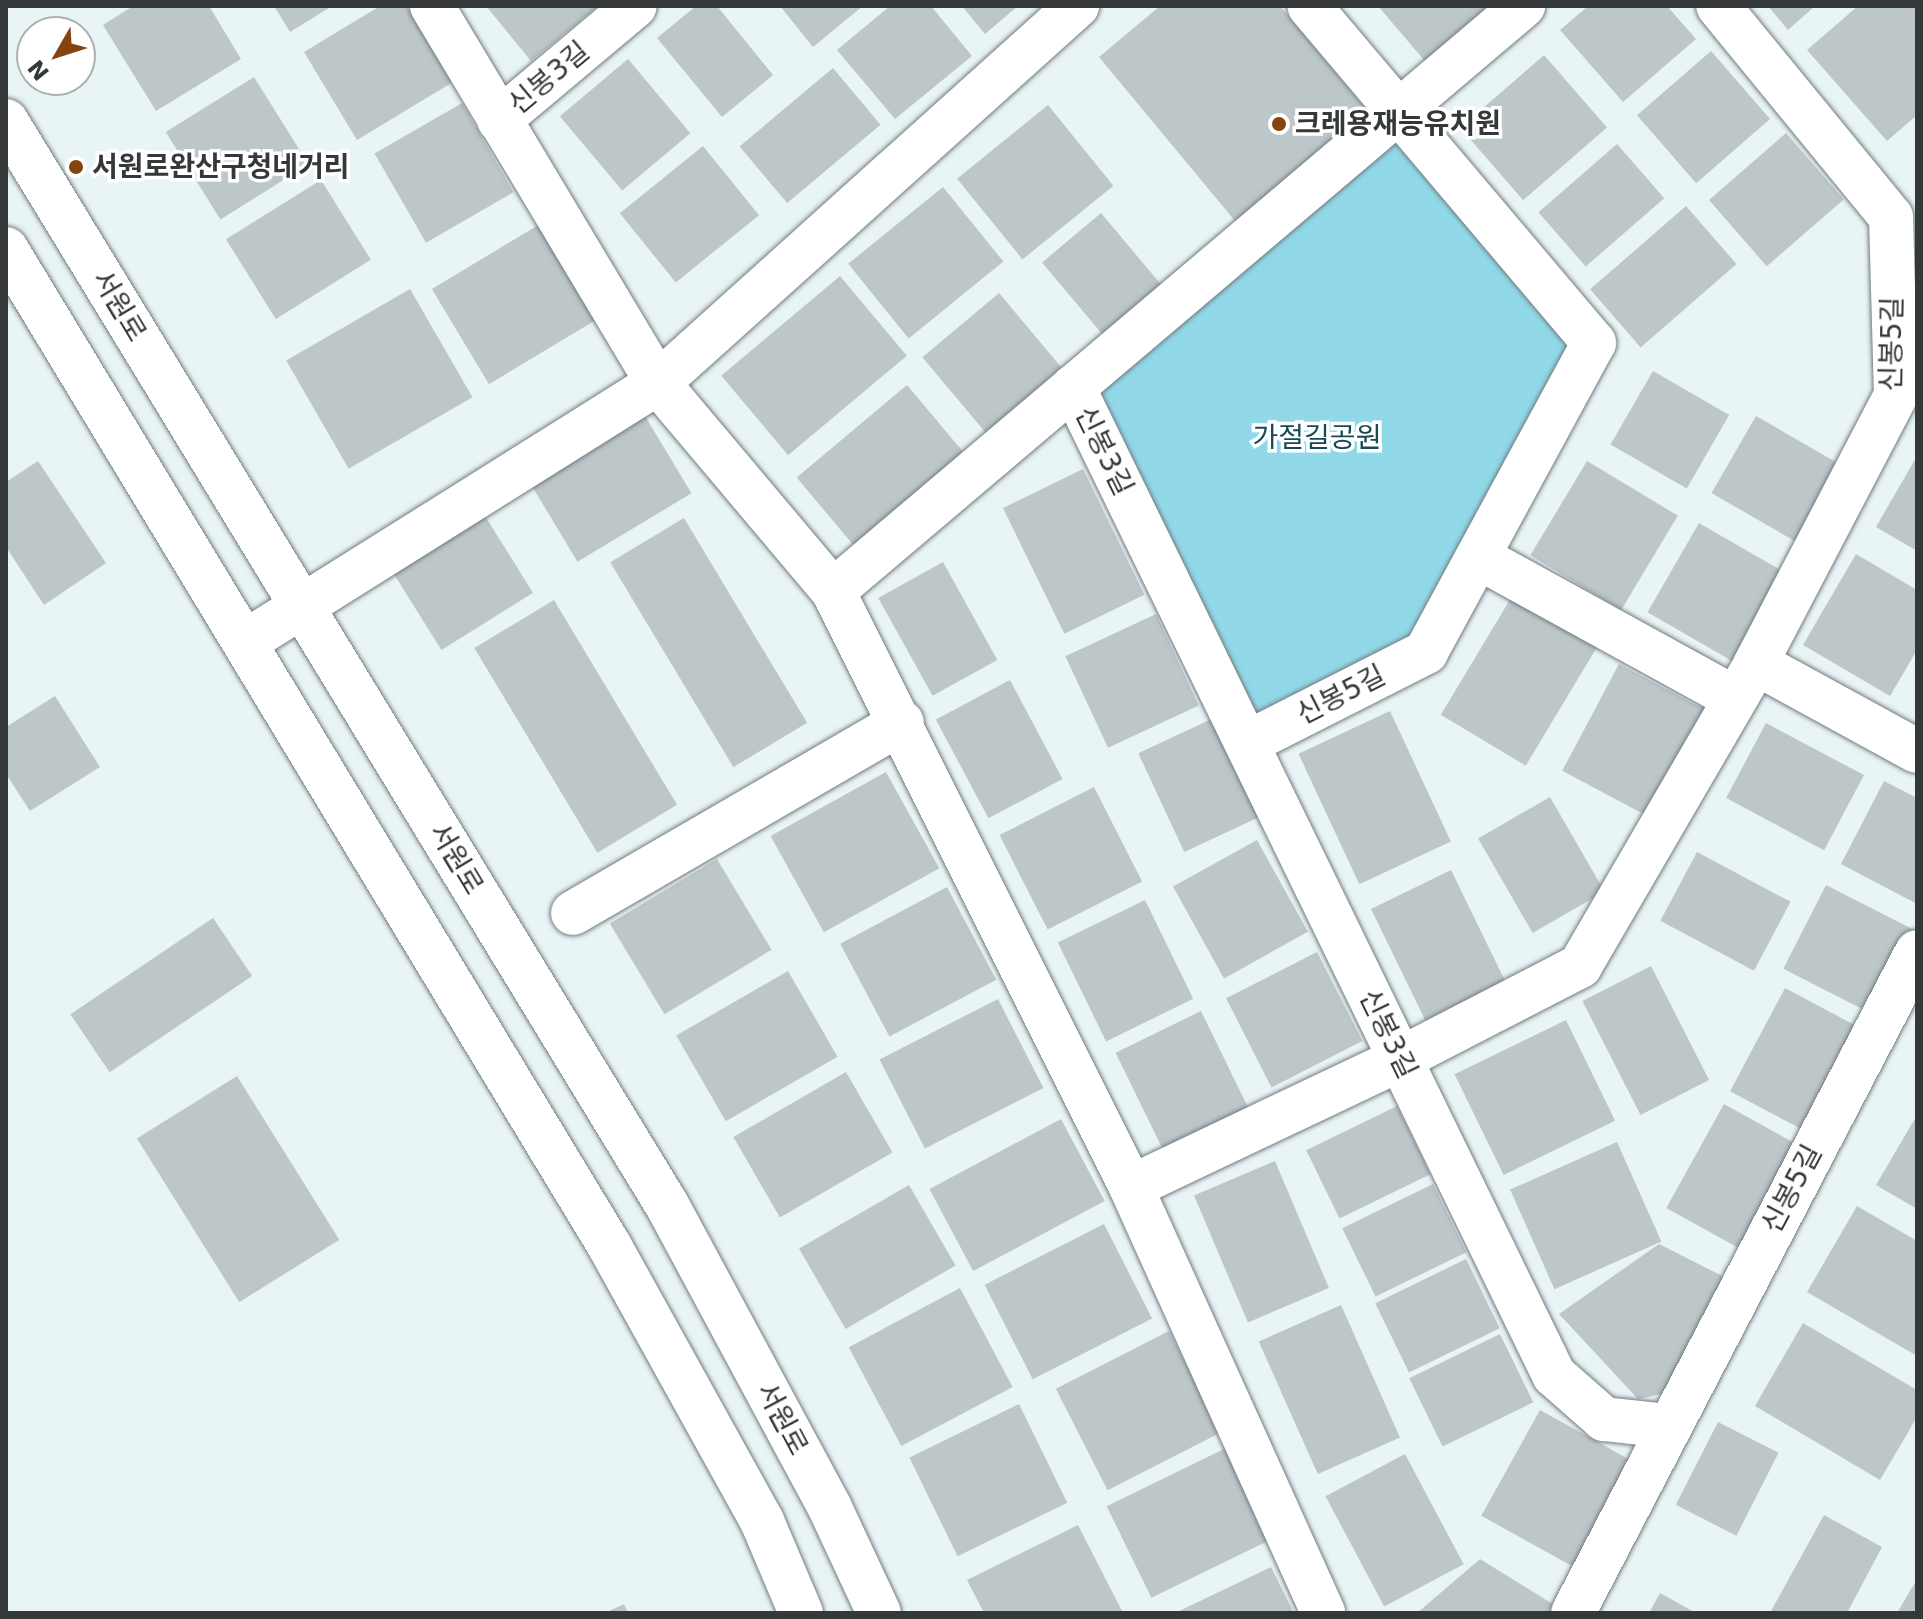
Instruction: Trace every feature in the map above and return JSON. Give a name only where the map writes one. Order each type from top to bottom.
[{"type":"street","name":"신봉3길","points":[[432,6],[658,383],[833,591],[902,722],[1131,1187],[1323,1613]]},
{"type":"street","name":"신봉3길","points":[[499,120],[635,6]]},
{"type":"street","points":[[245,642],[658,383],[1077,6]]},
{"type":"street","points":[[1309,6],[1397,110]]},
{"type":"street","name":"신봉3길","points":[[833,591],[1523,6]]},
{"type":"street","name":"신봉5길","points":[[1131,1187],[1400,1059],[1580,966],[1746,680],[1896,395],[1891,217],[1718,6]]},
{"type":"street","name":"신봉5길","points":[[1247,743],[1426,652],[1594,343],[1397,110]]},
{"type":"street","name":"서원로","points":[[6,121],[667,1205],[830,1508],[879,1613]]},
{"type":"street","points":[[6,249],[609,1245],[762,1521],[801,1613]]},
{"type":"street","name":"신봉3길","points":[[1073,387],[1554,1375],[1604,1419],[1667,1426]]},
{"type":"street","points":[[1478,557],[1746,680],[1917,751]]},
{"type":"street","points":[[573,913],[902,722]]},
{"type":"street","name":"신봉5길","points":[[1667,1426],[1917,952]]},
{"type":"street","points":[[1573,1613],[1667,1426]]},
{"type":"green space","name":"가절길공원","points":[[1397,110],[1594,343],[1426,652],[1247,743],[1073,387]]},
{"type":"building","points":[[133,6],[209,6],[241,59],[156,111],[103,25]]},
{"type":"building","points":[[274,6],[332,6],[290,32]]},
{"type":"building","points":[[380,6],[407,6],[453,82],[357,140],[304,52]]},
{"type":"building","points":[[486,6],[598,6],[531,61]]},
{"type":"building","points":[[696,6],[717,6],[773,75],[722,117],[657,38]]},
{"type":"building","points":[[780,6],[863,6],[813,47]]},
{"type":"building","points":[[890,6],[931,6],[972,56],[895,119],[837,50]]},
{"type":"building","points":[[962,6],[1018,6],[985,34]]},
{"type":"building","points":[[1160,6],[1280,6],[1378,123],[1245,233],[1099,57]]},
{"type":"building","points":[[1378,6],[1512,6],[1435,73]]},
{"type":"building","points":[[1588,6],[1667,6],[1696,39],[1623,102],[1560,30]]},
{"type":"building","points":[[1768,6],[1815,6],[1788,30]]},
{"type":"building","points":[[1858,6],[1913,6],[1917,11],[1917,115],[1887,141],[1807,50]]},
{"type":"building","points":[[1711,51],[1770,119],[1696,183],[1637,115]]},
{"type":"building","points":[[1544,55],[1607,127],[1523,200],[1460,128]]},
{"type":"building","points":[[628,59],[690,133],[622,191],[560,116]]},
{"type":"building","points":[[833,68],[881,125],[787,203],[740,146]]},
{"type":"building","points":[[254,77],[309,164],[220,219],[166,132]]},
{"type":"building","points":[[462,103],[514,192],[426,243],[375,154]]},
{"type":"building","points":[[1048,105],[1113,186],[1023,259],[957,179]]},
{"type":"building","points":[[1786,133],[1844,199],[1767,266],[1709,200]]},
{"type":"building","points":[[1617,144],[1664,198],[1586,267],[1539,212]]},
{"type":"building","points":[[703,146],[759,215],[676,283],[620,213]]},
{"type":"building","points":[[321,180],[371,260],[276,319],[226,239]]},
{"type":"building","points":[[943,187],[1003,262],[909,338],[848,264]]},
{"type":"building","points":[[1686,206],[1737,264],[1641,347],[1590,289]]},
{"type":"building","points":[[1101,213],[1165,290],[1106,339],[1042,262]]},
{"type":"building","points":[[545,221],[602,316],[489,384],[432,289]]},
{"type":"building","points":[[840,276],[907,356],[788,455],[721,376]]},
{"type":"building","points":[[410,289],[472,397],[349,469],[286,360]]},
{"type":"building","points":[[999,293],[1066,373],[989,437],[922,357]]},
{"type":"building","points":[[1653,371],[1729,415],[1687,489],[1610,445]]},
{"type":"building","points":[[907,385],[965,455],[855,547],[797,478]]},
{"type":"building","points":[[642,411],[691,493],[577,562],[528,480]]},
{"type":"building","points":[[1756,416],[1842,466],[1797,543],[1712,493]]},
{"type":"building","points":[[1917,456],[1917,551],[1876,527]]},
{"type":"building","points":[[38,461],[106,563],[44,605],[6,547],[6,482]]},
{"type":"building","points":[[1587,461],[1678,516],[1621,610],[1530,555]]},
{"type":"building","points":[[1083,469],[1144,595],[1064,634],[1003,508]]},
{"type":"building","points":[[480,508],[533,593],[441,650],[388,565]]},
{"type":"building","points":[[684,518],[807,723],[733,767],[610,562]]},
{"type":"building","points":[[1699,523],[1784,572],[1732,661],[1648,612]]},
{"type":"building","points":[[1856,554],[1917,590],[1917,650],[1890,696],[1803,645]]},
{"type":"building","points":[[943,562],[997,660],[933,696],[878,598]]},
{"type":"building","points":[[1514,593],[1599,644],[1526,766],[1441,715]]},
{"type":"building","points":[[554,600],[677,805],[597,853],[474,648]]},
{"type":"building","points":[[1156,614],[1199,706],[1108,748],[1065,656]]},
{"type":"building","points":[[1619,664],[1713,714],[1657,821],[1562,771]]},
{"type":"building","points":[[1010,680],[1063,779],[988,818],[936,719]]},
{"type":"building","points":[[55,696],[100,767],[30,811],[6,774],[6,727]]},
{"type":"building","points":[[1390,711],[1451,842],[1359,884],[1298,754]]},
{"type":"building","points":[[1218,716],[1264,815],[1184,852],[1138,753]]},
{"type":"building","points":[[1766,723],[1864,775],[1824,850],[1726,798]]},
{"type":"building","points":[[886,772],[939,868],[824,932],[771,836]]},
{"type":"building","points":[[1884,781],[1917,798],[1917,904],[1841,864]]},
{"type":"building","points":[[1094,787],[1142,881],[1048,930],[1000,835]]},
{"type":"building","points":[[1550,797],[1604,891],[1533,933],[1478,838]]},
{"type":"building","points":[[1257,840],[1308,932],[1224,978],[1173,887]]},
{"type":"building","points":[[1697,852],[1791,902],[1754,971],[1660,921]]},
{"type":"building","points":[[717,859],[772,950],[664,1014],[610,923]]},
{"type":"building","points":[[1451,870],[1505,981],[1425,1020],[1371,909]]},
{"type":"building","points":[[1826,885],[1915,930],[1872,1014],[1783,969]]},
{"type":"building","points":[[947,887],[996,980],[889,1037],[840,944]]},
{"type":"building","points":[[1145,900],[1193,999],[1106,1041],[1058,943]]},
{"type":"building","points":[[213,918],[252,976],[110,1072],[70,1014]]},
{"type":"building","points":[[1317,952],[1362,1041],[1272,1087],[1226,998]]},
{"type":"building","points":[[1651,966],[1709,1080],[1641,1115],[1582,1001]]},
{"type":"building","points":[[788,971],[837,1057],[726,1121],[676,1036]]},
{"type":"building","points":[[1785,988],[1863,1029],[1808,1133],[1730,1091]]},
{"type":"building","points":[[998,999],[1043,1088],[925,1148],[879,1059]]},
{"type":"building","points":[[1201,1011],[1250,1111],[1164,1152],[1116,1053]]},
{"type":"building","points":[[1566,1020],[1615,1121],[1504,1175],[1455,1074]]},
{"type":"building","points":[[846,1072],[892,1153],[780,1218],[733,1137]]},
{"type":"building","points":[[237,1076],[339,1240],[239,1302],[137,1139]]},
{"type":"building","points":[[1724,1104],[1808,1151],[1750,1255],[1666,1208]]},
{"type":"building","points":[[1397,1106],[1430,1174],[1340,1219],[1306,1150]]},
{"type":"building","points":[[1917,1115],[1917,1209],[1876,1185]]},
{"type":"building","points":[[1061,1119],[1105,1201],[973,1271],[929,1189]]},
{"type":"building","points":[[1617,1142],[1661,1242],[1554,1289],[1510,1190]]},
{"type":"building","points":[[1275,1161],[1329,1288],[1248,1322],[1194,1195]]},
{"type":"building","points":[[1433,1184],[1466,1252],[1376,1297],[1342,1228]]},
{"type":"building","points":[[909,1185],[956,1266],[846,1329],[799,1248]]},
{"type":"building","points":[[1857,1206],[1917,1241],[1917,1356],[1807,1292]]},
{"type":"building","points":[[1104,1224],[1152,1318],[1033,1379],[985,1285]]},
{"type":"building","points":[[1659,1244],[1736,1283],[1680,1390],[1638,1399],[1559,1314]]},
{"type":"building","points":[[1466,1259],[1500,1328],[1409,1372],[1375,1303]]},
{"type":"building","points":[[960,1288],[1013,1387],[901,1446],[849,1347]]},
{"type":"building","points":[[1341,1305],[1400,1437],[1318,1474],[1259,1342]]},
{"type":"building","points":[[1803,1323],[1917,1390],[1917,1417],[1880,1480],[1755,1406]]},
{"type":"building","points":[[1169,1331],[1221,1433],[1108,1490],[1056,1389]]},
{"type":"building","points":[[1500,1334],[1533,1402],[1443,1447],[1409,1378]]},
{"type":"building","points":[[1019,1404],[1067,1503],[958,1556],[909,1457]]},
{"type":"building","points":[[1540,1410],[1639,1465],[1580,1571],[1481,1516]]},
{"type":"building","points":[[1718,1422],[1779,1453],[1736,1536],[1676,1505]]},
{"type":"building","points":[[1228,1447],[1273,1539],[1151,1598],[1107,1506]]},
{"type":"building","points":[[1405,1454],[1464,1564],[1384,1607],[1326,1496]]},
{"type":"building","points":[[1824,1515],[1882,1547],[1847,1613],[1770,1613]]},
{"type":"building","points":[[1078,1525],[1123,1613],[984,1613],[967,1580]]},
{"type":"building","points":[[1480,1559],[1559,1608],[1556,1613],[1417,1613]]},
{"type":"building","points":[[1271,1567],[1294,1613],[1175,1613]]},
{"type":"building","points":[[1917,1579],[1917,1613],[1897,1613]]},
{"type":"building","points":[[1660,1593],[1696,1613],[1649,1613]]},
{"type":"building","points":[[624,1604],[628,1613],[605,1613]]},
{"type":"place","name":"크레용재능유치원","points":[[1279,124]]},
{"type":"place","name":"서원로완산구청네거리","points":[[76,167]]}]
